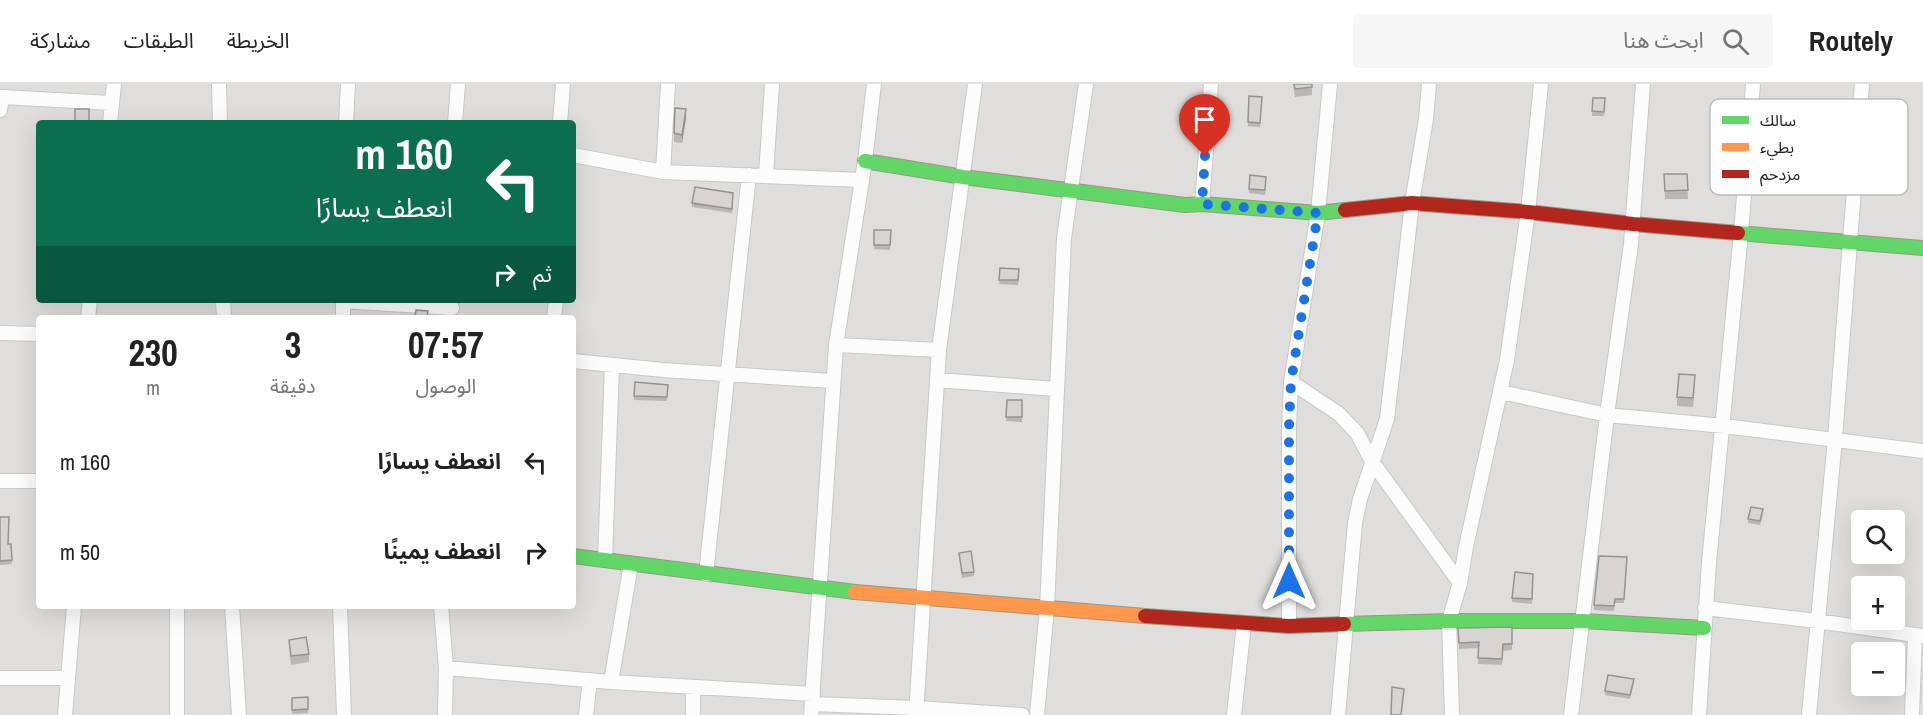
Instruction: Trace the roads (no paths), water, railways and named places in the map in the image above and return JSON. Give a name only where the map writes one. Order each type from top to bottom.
[{"type":"street","points":[[110,120],[114,84]]},
{"type":"street","points":[[219,84],[220,120]]},
{"type":"street","points":[[346,120],[348,84]]},
{"type":"street","points":[[455,120],[458,84]]},
{"type":"street","points":[[560,120],[563,84]]},
{"type":"street","points":[[663,172],[668,84]]},
{"type":"street","points":[[766,176],[772,84]]},
{"type":"street","points":[[812,704],[832,381],[865,161],[874,84]]},
{"type":"street","points":[[916,712],[925,599],[939,350],[975,84]]},
{"type":"street","points":[[1037,715],[1047,608],[1064,237],[1086,84]]},
{"type":"street","points":[[1202,204],[1211,84]]},
{"type":"street","points":[[1289,626],[1291,382],[1318,213],[1330,84]]},
{"type":"street","points":[[1338,715],[1356,523],[1360,499],[1387,419],[1412,203],[1426,119],[1429,84]]},
{"type":"street","points":[[1452,715],[1449,621],[1460,583],[1507,360],[1528,212],[1541,84]]},
{"type":"street","points":[[1571,715],[1607,415],[1633,224],[1643,84]]},
{"type":"street","points":[[1752,99],[1753,84]]},
{"type":"street","points":[[1861,99],[1862,84]]},
{"type":"street","points":[[1,97],[111,103]]},
{"type":"street","points":[[576,156],[663,172],[862,180]]},
{"type":"street","points":[[865,161],[963,177],[1185,205],[1202,204],[1318,213],[1412,203],[1923,248]]},
{"type":"street","points":[[706,574],[749,175]]},
{"type":"street","points":[[1699,715],[1705,608],[1724,426],[1744,195]]},
{"type":"street","points":[[1809,715],[1835,439],[1854,195]]},
{"type":"street","points":[[379,303],[452,309]]},
{"type":"street","points":[[0,333],[36,334]]},
{"type":"street","points":[[836,345],[939,350]]},
{"type":"street","points":[[576,361],[832,381]]},
{"type":"street","points":[[605,561],[612,365]]},
{"type":"street","points":[[937,380],[1056,390]]},
{"type":"street","points":[[1291,382],[1339,414],[1357,433],[1373,463],[1460,583]]},
{"type":"street","points":[[1501,392],[1607,415],[1724,426],[1923,451]]},
{"type":"street","points":[[0,481],[36,481]]},
{"type":"street","points":[[576,556],[819,589],[1244,624],[1289,626],[1449,621],[1584,621],[1704,628]]},
{"type":"street","points":[[611,682],[631,564]]},
{"type":"street","points":[[1705,608],[1921,636],[1912,715]]},
{"type":"street","points":[[65,715],[74,609]]},
{"type":"street","points":[[177,609],[177,715]]},
{"type":"street","points":[[232,609],[238,715]]},
{"type":"street","points":[[340,609],[344,715]]},
{"type":"street","points":[[441,609],[446,668],[445,715]]},
{"type":"street","points":[[1234,715],[1244,624]]},
{"type":"street","points":[[446,668],[693,687],[812,704],[916,712],[1022,715]]},
{"type":"street","points":[[0,678],[68,678]]},
{"type":"street","points":[[586,715],[590,680]]},
{"type":"street","points":[[693,687],[693,715]]}]
